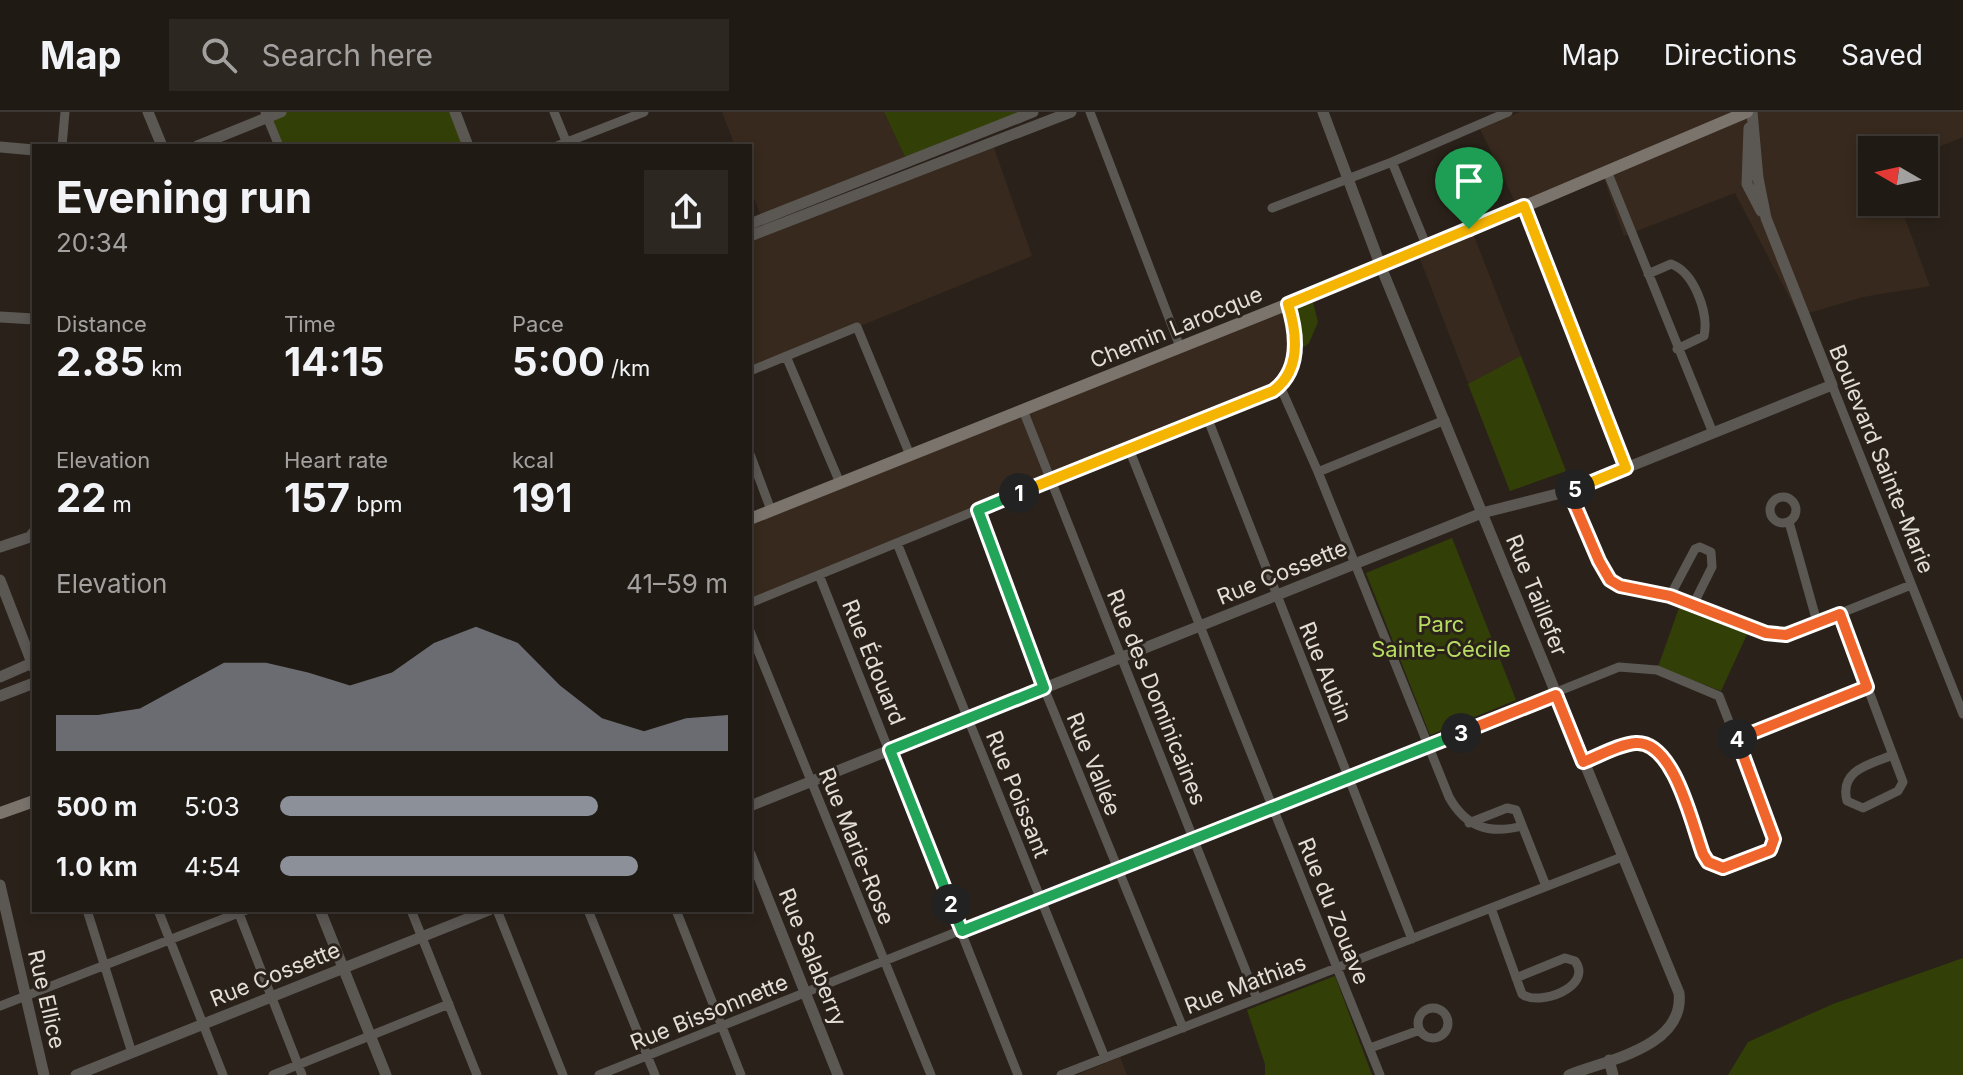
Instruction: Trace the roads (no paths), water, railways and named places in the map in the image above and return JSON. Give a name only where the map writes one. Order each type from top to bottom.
[{"type":"main road","name":"Chemin Larocque","points":[[752,518],[1381,267],[1750,112]]},
{"type":"main road","points":[[0,813],[32,802]]},
{"type":"street","points":[[62,144],[65,112]]},
{"type":"street","points":[[148,112],[161,144]]},
{"type":"street","points":[[201,144],[266,115],[281,112]]},
{"type":"street","points":[[455,112],[467,144]]},
{"type":"street","points":[[554,112],[563,144]]},
{"type":"street","points":[[565,144],[644,112]]},
{"type":"street","points":[[752,235],[1033,112]]},
{"type":"street","points":[[752,223],[1071,112]]},
{"type":"street","points":[[1090,112],[1180,347]]},
{"type":"street","name":"Rue Taillefer","points":[[1323,112],[1381,267],[1680,999],[1664,1034],[1653,1043],[1569,1075]]},
{"type":"street","points":[[1272,208],[1392,162],[1508,112]]},
{"type":"street","name":"Boulevard Sainte-Marie","points":[[1750,112],[1747,184],[1766,218],[1963,714]]},
{"type":"street","name":"Boulevard Sainte-Marie","points":[[1750,112],[1766,218]]},
{"type":"street","points":[[266,115],[278,144]]},
{"type":"street","points":[[1720,124],[1738,126],[1749,142]]},
{"type":"street","points":[[0,147],[32,150]]},
{"type":"street","points":[[1392,162],[1427,247]]},
{"type":"street","points":[[1607,171],[1713,433]]},
{"type":"street","points":[[1524,206],[1626,468]]},
{"type":"street","points":[[1648,274],[1671,264],[1681,268],[1688,275],[1704,315],[1704,336],[1677,349]]},
{"type":"street","points":[[752,602],[1280,386],[1297,345],[1288,304]]},
{"type":"street","points":[[0,317],[32,319]]},
{"type":"street","points":[[752,370],[857,327],[910,455]]},
{"type":"street","points":[[786,356],[840,483]]},
{"type":"street","name":"Rue Cossette","points":[[752,805],[1482,513],[1569,491],[1832,385]]},
{"type":"street","points":[[1280,386],[1318,472],[1449,797],[1459,815],[1469,823],[1510,829],[1522,826]]},
{"type":"street","name":"Rue des Dominicaines","points":[[1023,410],[1257,999]]},
{"type":"street","name":"Rue Aubin","points":[[1207,417],[1412,939]]},
{"type":"street","points":[[1318,472],[1445,420]]},
{"type":"street","name":"Rue du Zouave","points":[[1129,449],[1380,1075]]},
{"type":"street","points":[[752,459],[771,510]]},
{"type":"street","points":[[1569,491],[1610,580],[1620,586],[1670,596],[1766,633],[1786,635],[1911,585]]},
{"type":"street","name":"Rue Vallée","points":[[978,510],[1044,688],[1183,1028]]},
{"type":"street","points":[[1789,522],[1817,622]]},
{"type":"street","points":[[0,547],[32,533]]},
{"type":"street","name":"Rue Poissant","points":[[897,543],[1105,1058]]},
{"type":"street","points":[[1670,596],[1695,549],[1700,547],[1711,552],[1712,567],[1693,605]]},
{"type":"street","name":"Rue Édouard","points":[[819,575],[1018,1075]]},
{"type":"street","points":[[0,580],[32,663]]},
{"type":"street","points":[[1840,614],[1902,776],[1898,791],[1863,808],[1847,801],[1846,782],[1852,774],[1893,755]]},
{"type":"street","name":"Rue Marie-Rose","points":[[752,636],[931,1075]]},
{"type":"street","points":[[0,677],[32,666]]},
{"type":"street","name":"Rue Bissonnette","points":[[599,1075],[1556,695],[1619,667],[1657,670],[1714,691],[1724,706],[1774,839],[1770,850],[1723,868],[1708,862],[1673,773],[1660,750],[1650,745],[1631,744],[1583,762]]},
{"type":"street","points":[[0,696],[32,684]]},
{"type":"street","points":[[1737,739],[1867,687]]},
{"type":"street","points":[[1469,823],[1507,808],[1516,810],[1546,886]]},
{"type":"street","name":"Rue Mathias","points":[[1061,1075],[1622,857]]},
{"type":"street","name":"Rue Salaberry","points":[[752,859],[838,1075]]},
{"type":"street","name":"Rue Ellice","points":[[0,885],[4,923],[44,1075]]},
{"type":"street","points":[[1491,908],[1516,978],[1522,994],[1536,999],[1575,984],[1580,970],[1575,961],[1565,958],[1516,978]]},
{"type":"street","points":[[88,912],[132,1053]]},
{"type":"street","points":[[159,912],[223,1075]]},
{"type":"street","points":[[0,1006],[239,912]]},
{"type":"street","points":[[241,912],[300,1070]]},
{"type":"street","points":[[321,912],[386,1075]]},
{"type":"street","points":[[412,912],[477,1075]]},
{"type":"street","name":"Rue Cossette","points":[[76,1075],[484,912]]},
{"type":"street","points":[[498,912],[563,1075]]},
{"type":"street","points":[[589,912],[655,1075]]},
{"type":"street","points":[[677,912],[741,1075]]},
{"type":"street","points":[[273,1075],[300,1070],[370,1036],[449,1004]]},
{"type":"street","points":[[1370,1048],[1420,1030]]},
{"type":"street","points":[[1609,1060],[1613,1075]]},
{"type":"park label","name":"Parc Sainte-Cécile","points":[[1441,636]]}]
